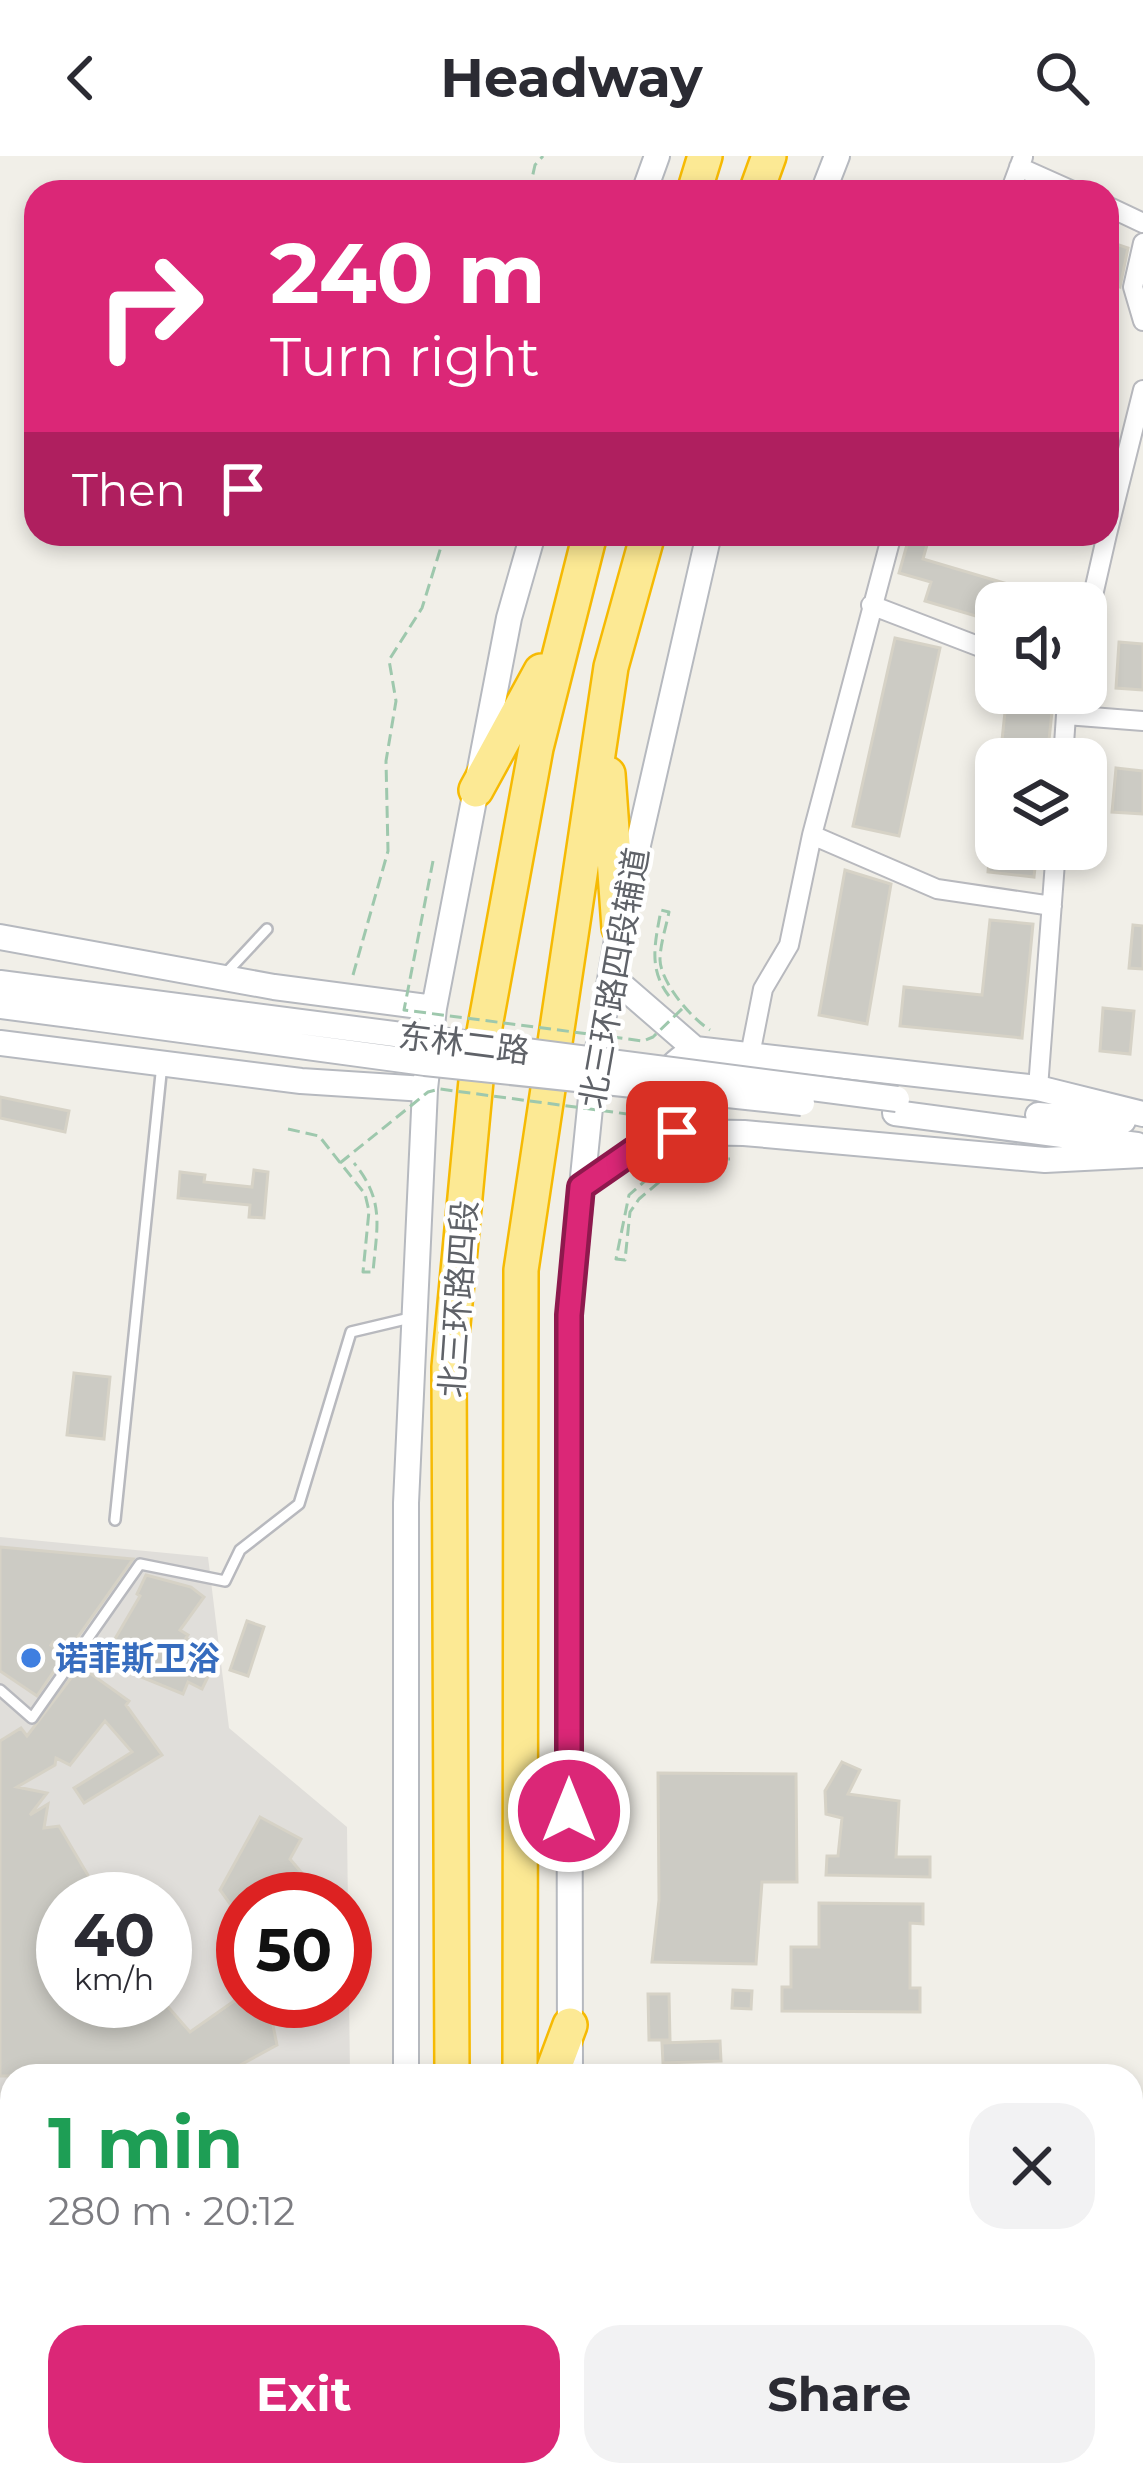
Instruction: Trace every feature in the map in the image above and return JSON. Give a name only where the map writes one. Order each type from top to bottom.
[{"type":"highway","points":[[476,790],[536,687],[587,546]]},
{"type":"highway","name":"北三环路四段","points":[[452,2064],[449,1367],[477,1070],[536,748],[587,546]]},
{"type":"highway","name":"北三环路四段","points":[[520,2064],[521,1270],[611,667],[645,546]]},
{"type":"highway","points":[[604,715],[619,928]]},
{"type":"highway","points":[[555,2064],[570,2025]]},
{"type":"main road","points":[[406,2064],[406,1503],[425,1089],[434,1008],[509,619],[530,546]]},
{"type":"main road","name":"北三环路四段辅道","points":[[570,2064],[569,1315],[593,1078],[619,928],[706,546]]},
{"type":"main road","points":[[0,937],[356,1000],[434,1008]]},
{"type":"main road","points":[[612,977],[694,1048],[1038,1088],[1143,1118]]},
{"type":"main road","name":"东林二路","points":[[0,983],[78,1005]]},
{"type":"main road","name":"东林二路","points":[[0,1006],[78,1005],[896,1106],[1143,1146]]},
{"type":"main road","points":[[0,1043],[301,1081],[425,1089]]},
{"type":"main road","points":[[677,1132],[662,1115],[662,1081],[668,1066],[694,1048]]},
{"type":"main road","name":"东林二路","points":[[896,1106],[1143,1118]]},
{"type":"main road","points":[[581,1187],[643,1144],[677,1132],[744,1133],[1046,1160],[1143,1155]]},
{"type":"street","points":[[1022,162],[1054,180]]},
{"type":"street","points":[[1141,314],[1133,287],[1143,243]]},
{"type":"street","points":[[1119,464],[1143,390]]},
{"type":"street","points":[[750,1055],[763,989],[789,945],[812,835],[888,546]]},
{"type":"street","points":[[1096,582],[1104,546]]},
{"type":"street","points":[[871,605],[975,645]]},
{"type":"street","points":[[1064,738],[1066,715],[1143,721]]},
{"type":"street","points":[[812,835],[937,890],[1052,906]]},
{"type":"street","points":[[1038,1088],[1055,870]]},
{"type":"lane","points":[[223,976],[267,929]]},
{"type":"lane","points":[[116,1520],[162,1064]]},
{"type":"lane","points":[[0,1690],[32,1718],[140,1564],[225,1581],[240,1550],[298,1504],[351,1332],[415,1316]]},
{"type":"path","points":[[351,982],[388,851],[386,761],[396,701],[389,660],[422,608],[441,546]]},
{"type":"path","points":[[433,861],[404,1010],[644,1041],[686,1005]]},
{"type":"path","points":[[680,1010],[656,975],[653,958],[661,910],[669,912],[660,960],[666,981],[701,1024],[717,1034]]},
{"type":"path","points":[[340,1163],[428,1092],[440,1089],[634,1115],[644,1120],[679,1165]]},
{"type":"path","points":[[288,1129],[319,1136],[365,1194],[369,1211],[364,1271],[373,1272],[379,1210],[370,1183],[354,1162]]},
{"type":"path","points":[[664,1166],[629,1196],[616,1259],[625,1260],[630,1212],[639,1199],[679,1165],[696,1157],[730,1160]]},
{"type":"shaded area","points":[[0,1537],[208,1557],[229,1728],[347,1827],[348,1872],[216,1872],[216,2028],[349,2028],[350,2064],[0,2064]]},
{"type":"building","points":[[1119,245],[1128,248],[1119,287]]},
{"type":"building","points":[[907,546],[927,546],[923,559],[1001,582],[975,582],[975,616],[925,601],[931,582],[899,573]]},
{"type":"building","points":[[895,638],[940,648],[899,836],[853,826]]},
{"type":"building","points":[[1119,642],[1143,644],[1143,690],[1116,688]]},
{"type":"building","points":[[1005,714],[1052,714],[1049,738],[1002,738]]},
{"type":"building","points":[[1116,768],[1143,771],[1143,814],[1112,812]]},
{"type":"building","points":[[845,870],[891,884],[867,1024],[819,1015]]},
{"type":"building","points":[[988,870],[1035,870],[1034,877]]},
{"type":"building","points":[[990,920],[1033,924],[1022,1038],[900,1026],[904,987],[982,995]]},
{"type":"building","points":[[1133,925],[1143,926],[1143,969],[1129,968]]},
{"type":"building","points":[[1103,1008],[1134,1011],[1130,1054],[1100,1051]]},
{"type":"building","points":[[0,1097],[69,1111],[65,1132],[0,1118]]},
{"type":"building","points":[[254,1170],[268,1172],[264,1218],[249,1217],[250,1205],[178,1198],[180,1172],[205,1175],[204,1182],[252,1187]]},
{"type":"building","points":[[74,1373],[110,1377],[104,1439],[67,1435]]},
{"type":"building","points":[[0,1547],[133,1559],[70,1648],[53,1642],[65,1655],[37,1696],[0,1671]]},
{"type":"building","points":[[146,1575],[191,1587],[204,1597],[180,1630],[186,1638],[219,1654],[202,1689],[188,1682],[183,1694],[102,1661],[140,1596]]},
{"type":"building","points":[[247,1621],[264,1627],[248,1676],[230,1670]]},
{"type":"building","points":[[80,1666],[129,1701],[126,1705],[162,1755],[84,1803],[74,1788],[132,1752],[105,1721],[70,1765],[56,1758],[55,1765],[17,1787],[47,1793],[30,1815],[48,1804],[44,1828],[59,1826],[86,1872],[36,1872],[36,2028],[187,2028],[190,2032],[216,2014],[216,2028],[274,2028],[277,2045],[242,2064],[0,2064],[0,1741],[21,1728],[27,1736]]},
{"type":"building","points":[[842,1762],[860,1770],[848,1794],[899,1801],[896,1857],[930,1857],[930,1877],[826,1875],[827,1856],[838,1856],[842,1818],[826,1814],[825,1791]]},
{"type":"building","points":[[658,1773],[796,1774],[797,1882],[762,1882],[756,1964],[652,1962],[659,1900]]},
{"type":"building","points":[[260,1817],[301,1839],[290,1859],[301,1872],[230,1872]]},
{"type":"building","points":[[819,1903],[923,1904],[923,1924],[910,1923],[910,1988],[920,1988],[920,2012],[782,2011],[782,1987],[791,1987],[791,1947],[819,1947]]},
{"type":"building","points":[[733,1990],[752,1991],[751,2009],[732,2008]]},
{"type":"building","points":[[648,1994],[669,1994],[670,2040],[649,2040]]},
{"type":"building","points":[[720,2041],[721,2061],[663,2063],[662,2043]]},
{"type":"place","name":"诺菲斯卫浴","points":[[31,1658]]},
{"type":"route","points":[[569,1811],[569,1315],[581,1187],[643,1144],[677,1132]]}]
